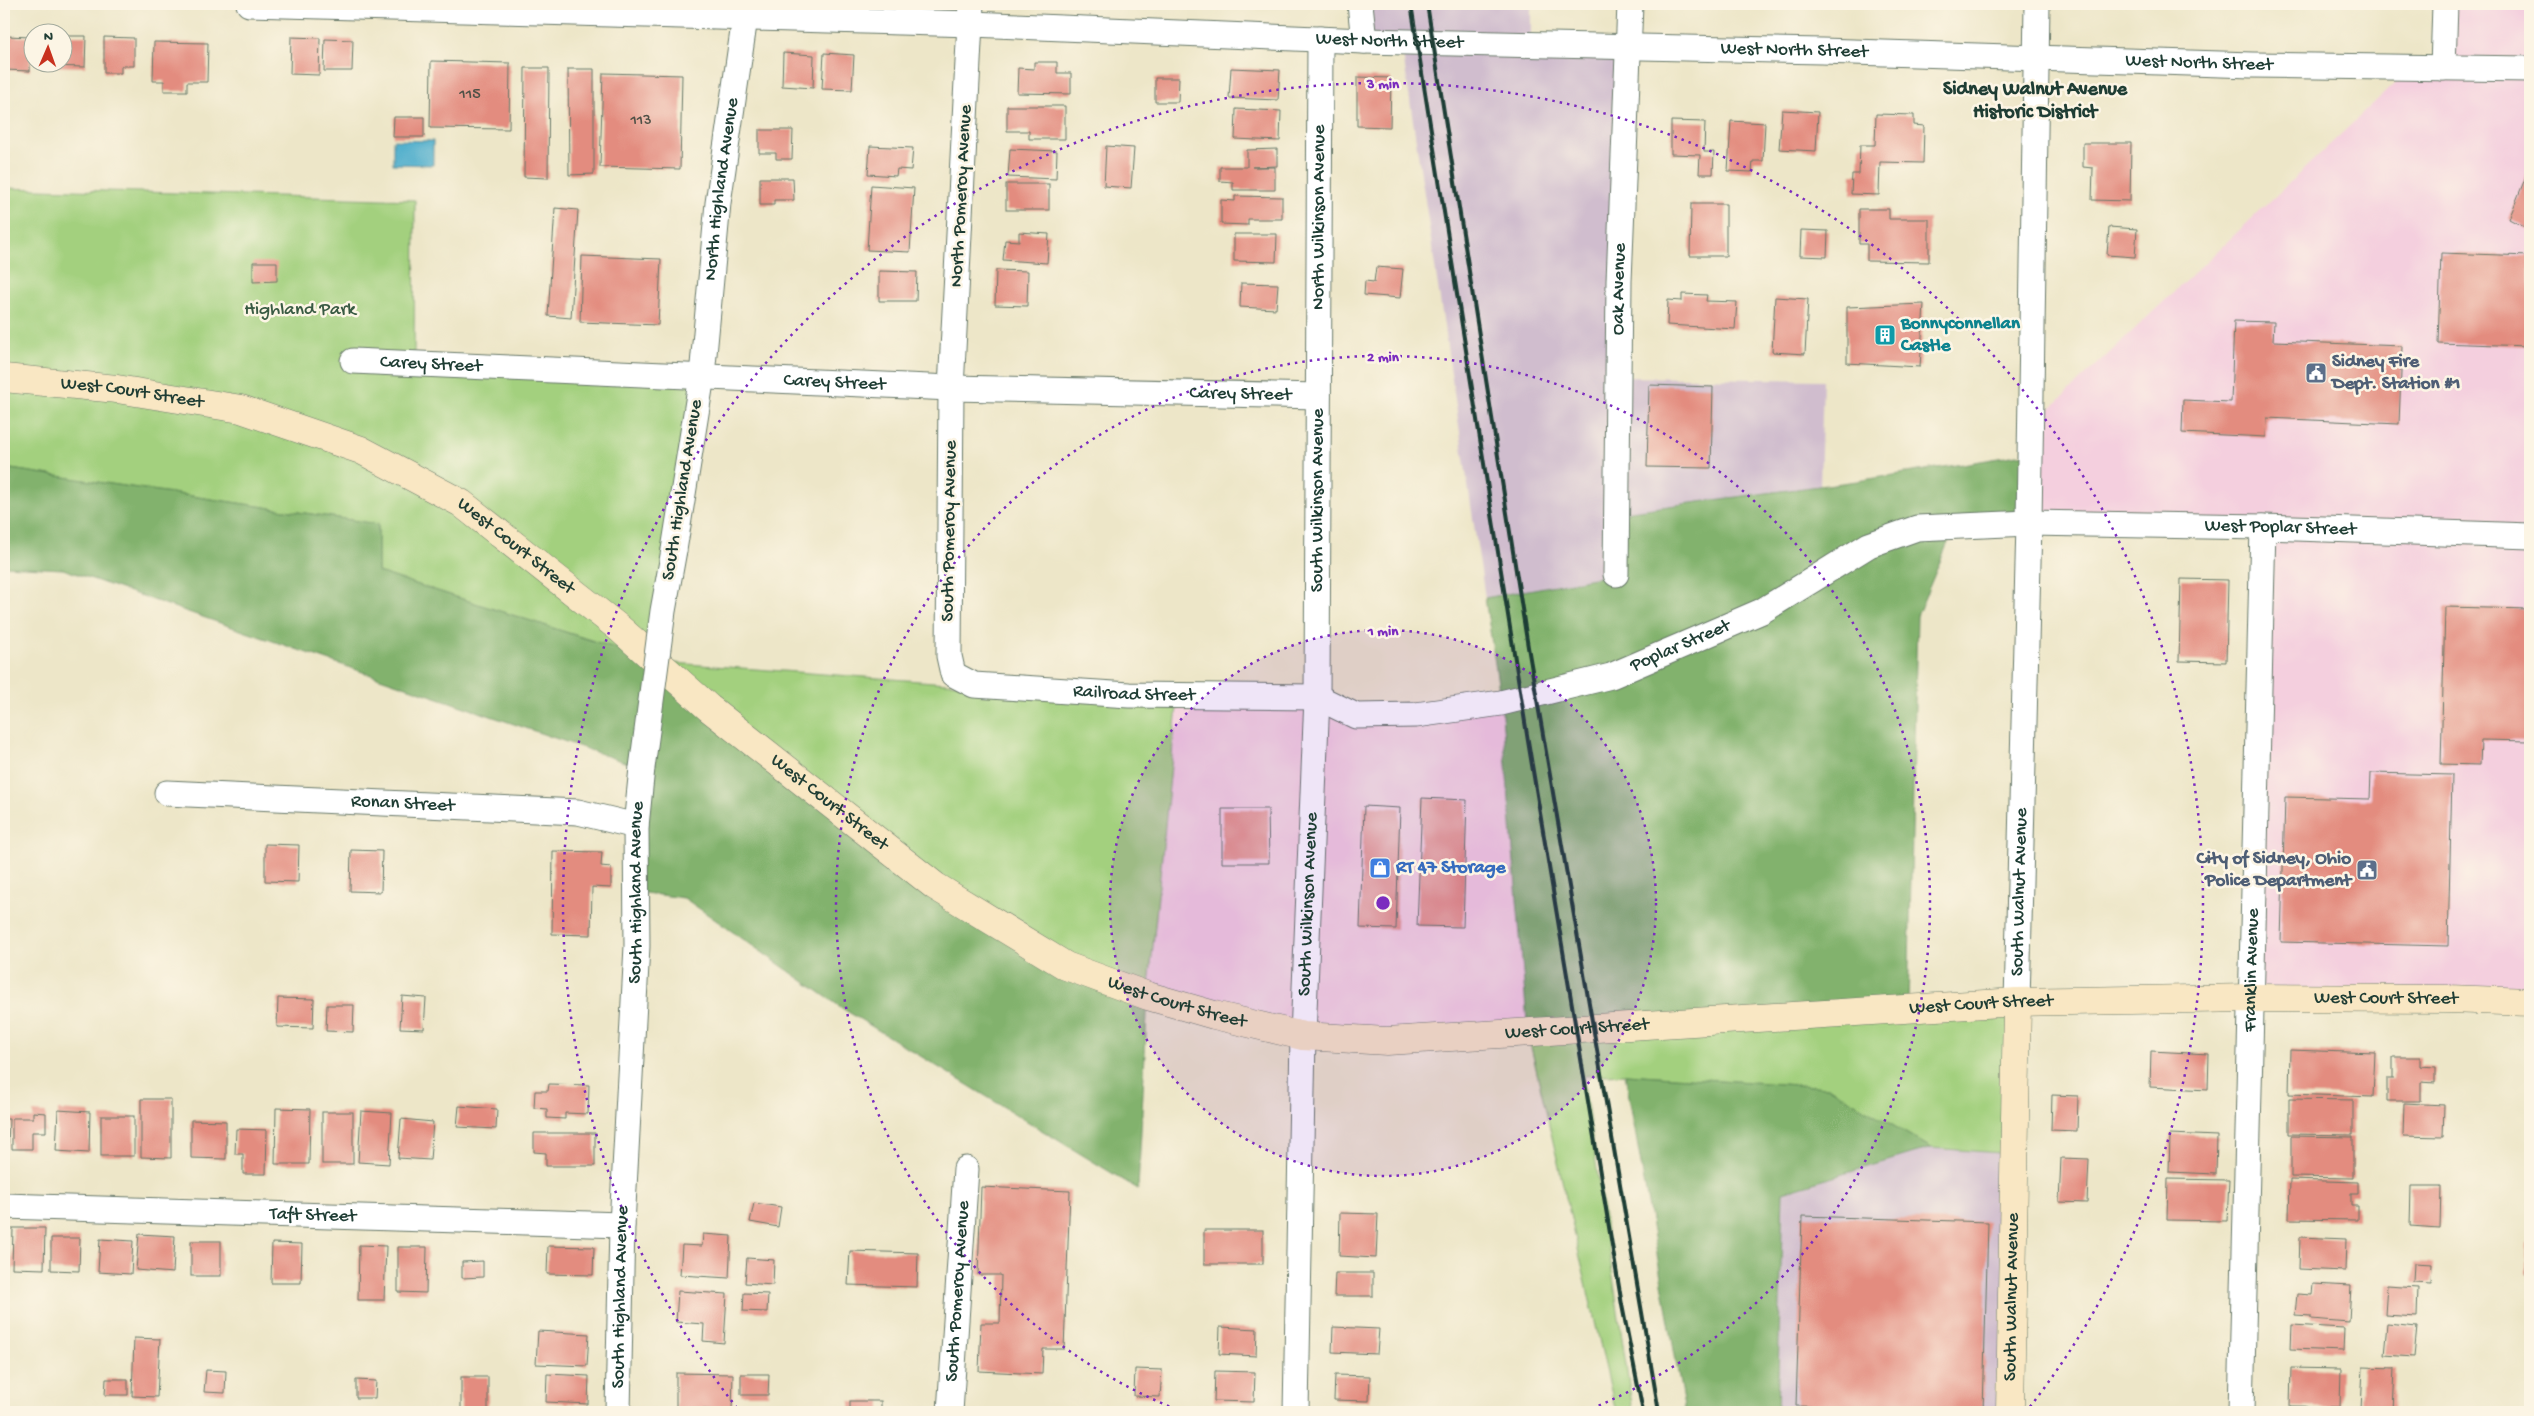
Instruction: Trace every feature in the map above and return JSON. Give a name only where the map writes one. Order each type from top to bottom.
[{"type":"main road","name":"West Court Street","points":[[4,378],[117,389],[241,409],[361,450],[461,503],[619,628],[709,708],[935,886],[1066,966],[1148,996],[1214,1015],[1303,1036],[1387,1041],[1451,1039],[2017,1002],[2251,998],[2448,999],[2530,1002]]},
{"type":"main road","name":"South Walnut Avenue","points":[[2010,1412],[2017,1002]]},
{"type":"street","name":"West North Street","points":[[249,4],[971,14],[1364,41],[1630,46],[2252,65],[2530,69]]},
{"type":"street","points":[[1360,4],[1364,41]]},
{"type":"street","name":"Oak Avenue","points":[[1616,574],[1619,281],[1630,46],[1630,4]]},
{"type":"street","name":"South Walnut Avenue","points":[[2017,1002],[2029,522],[2037,4]]},
{"type":"street","points":[[2443,68],[2445,4]]},
{"type":"street","name":"North Highland Avenue","points":[[702,376],[718,203],[747,11]]},
{"type":"street","name":"North Pomeroy Avenue","points":[[951,388],[971,14]]},
{"type":"street","name":"North Wilkinson Avenue","points":[[1318,396],[1320,39]]},
{"type":"street","name":"Carey Street","points":[[353,361],[951,388],[1318,396]]},
{"type":"street","name":"South Highland Avenue","points":[[618,1412],[622,1225],[637,946],[636,826],[659,639],[702,376]]},
{"type":"street","name":"South Pomeroy Avenue","points":[[951,388],[949,656],[954,674]]},
{"type":"street","name":"South Wilkinson Avenue","points":[[1296,1412],[1303,1036],[1317,697],[1318,396]]},
{"type":"street","name":"West Poplar Street","points":[[2029,522],[2263,527],[2530,536]]},
{"type":"street","name":"Poplar Street","points":[[1317,697],[1356,716],[1416,715],[1501,703],[1611,676],[1762,611],[1869,545],[1917,528],[2029,522]]},
{"type":"street","name":"Franklin Avenue","points":[[2241,1412],[2263,527]]},
{"type":"street","name":"Railroad Street","points":[[954,674],[974,685],[1090,693],[1317,697]]},
{"type":"street","name":"Ronan Street","points":[[167,793],[578,812],[636,826]]},
{"type":"street","name":"South Pomeroy Avenue","points":[[950,1412],[966,1169]]},
{"type":"street","name":"Taft Street","points":[[4,1206],[622,1225]]},
{"type":"shaded area","points":[[1360,4],[1531,4],[1531,43],[1630,46],[1618,377],[1823,380],[1820,486],[1617,513],[1616,574],[1485,598],[1401,41],[1364,41]]},
{"type":"shaded area","points":[[2445,4],[2530,4],[2530,1002],[2251,998],[2263,527],[2029,523],[2030,428],[2412,67],[2443,68]]},
{"type":"shaded area","points":[[1178,696],[1317,697],[1356,716],[1501,703],[1528,1034],[1387,1041],[1148,996]]},
{"type":"shaded area","points":[[1931,1148],[2015,1154],[2010,1412],[1777,1412],[1783,1192]]},
{"type":"green space","name":"Highland Park","points":[[4,188],[415,200],[414,364],[702,376],[659,662],[378,572],[378,524],[4,468]]},
{"type":"green space","points":[[2030,453],[2029,523],[1955,526],[1917,616],[1908,1009],[1528,1034],[1501,703],[1485,598],[1616,574],[1616,513],[1857,481]]},
{"type":"green space","points":[[4,468],[378,524],[378,572],[659,662],[935,886],[1148,996],[1138,1189],[845,1010],[684,898],[637,892],[642,768],[63,569],[4,566]]},
{"type":"green space","points":[[659,662],[974,685],[1178,696],[1148,996],[935,886]]},
{"type":"green space","points":[[2017,1002],[2015,1154],[1931,1148],[1828,1087],[1625,1074],[1583,1076],[1633,1412],[1616,1412],[1528,1034]]},
{"type":"green space","points":[[1625,1074],[1828,1087],[1931,1148],[1783,1192],[1777,1412],[1685,1412]]},
{"type":"water","points":[[393,140],[433,141],[433,165],[393,164]]},
{"type":"building","points":[[6,36],[22,37],[22,71],[4,70]]},
{"type":"building","points":[[72,36],[86,36],[85,67],[72,67]]},
{"type":"building","points":[[104,37],[134,38],[134,66],[121,66],[121,73],[104,73]]},
{"type":"building","points":[[291,37],[320,38],[319,75],[290,74]]},
{"type":"building","points":[[325,39],[353,40],[352,71],[324,71]]},
{"type":"building","points":[[154,42],[208,43],[207,82],[187,82],[187,91],[164,91],[164,81],[153,81]]},
{"type":"building","points":[[783,53],[814,55],[813,88],[782,86]]},
{"type":"building","points":[[824,53],[854,55],[852,90],[822,89]]},
{"type":"building","points":[[431,61],[510,63],[509,129],[430,128]]},
{"type":"building","points":[[1034,62],[1057,62],[1057,73],[1071,73],[1071,94],[1017,93],[1018,68],[1034,69]]},
{"type":"building","points":[[525,68],[549,68],[548,178],[524,177]]},
{"type":"building","points":[[1231,68],[1280,70],[1278,100],[1229,98]]},
{"type":"building","points":[[568,69],[594,69],[594,174],[569,175]]},
{"type":"building","points":[[603,73],[682,75],[680,169],[600,167]]},
{"type":"building","points":[[1357,77],[1391,78],[1390,127],[1357,126]]},
{"type":"building","points":[[1155,78],[1179,78],[1178,102],[1155,102]]},
{"type":"building","points":[[1007,106],[1065,106],[1065,139],[1029,139],[1029,131],[1007,131]]},
{"type":"building","points":[[1236,109],[1281,111],[1280,141],[1235,139]]},
{"type":"building","points":[[1782,110],[1818,112],[1816,151],[1779,149]]},
{"type":"building","points":[[1876,114],[1914,115],[1914,125],[1924,126],[1923,163],[1880,162],[1879,195],[1851,194],[1852,174],[1859,174],[1860,145],[1875,145]]},
{"type":"building","points":[[394,117],[424,117],[424,137],[393,137]]},
{"type":"building","points":[[1671,121],[1705,122],[1704,152],[1714,152],[1713,174],[1699,174],[1700,155],[1671,154]]},
{"type":"building","points":[[1731,121],[1765,123],[1763,161],[1753,161],[1752,172],[1728,171]]},
{"type":"building","points":[[759,130],[793,130],[792,159],[776,159],[776,153],[759,153]]},
{"type":"building","points":[[2083,143],[2131,143],[2130,201],[2092,200],[2093,168],[2083,167]]},
{"type":"building","points":[[870,146],[913,148],[911,170],[897,169],[896,176],[868,174]]},
{"type":"building","points":[[1106,146],[1134,148],[1131,188],[1104,186]]},
{"type":"building","points":[[1010,149],[1057,151],[1056,179],[1008,177]]},
{"type":"building","points":[[1277,149],[1277,166],[1252,167],[1275,167],[1275,190],[1233,190],[1233,182],[1220,181],[1220,167],[1247,167],[1247,150]]},
{"type":"building","points":[[2530,166],[2530,230],[2509,219]]},
{"type":"building","points":[[760,178],[793,178],[794,200],[774,200],[774,205],[760,205]]},
{"type":"building","points":[[1006,184],[1049,184],[1049,210],[1006,210]]},
{"type":"building","points":[[871,185],[914,188],[910,252],[867,250]]},
{"type":"building","points":[[1235,196],[1282,197],[1282,219],[1248,219],[1248,225],[1221,224],[1221,200],[1235,201]]},
{"type":"building","points":[[1691,204],[1726,204],[1726,256],[1690,256]]},
{"type":"building","points":[[555,208],[578,210],[571,318],[548,316]]},
{"type":"building","points":[[1859,209],[1889,209],[1889,219],[1929,219],[1929,262],[1867,261],[1867,244],[1859,244]]},
{"type":"building","points":[[2109,227],[2137,229],[2135,257],[2107,255]]},
{"type":"building","points":[[1801,230],[1828,231],[1827,257],[1800,256]]},
{"type":"building","points":[[1019,232],[1049,234],[1047,263],[1003,260],[1005,240],[1019,241]]},
{"type":"building","points":[[1234,234],[1277,234],[1276,262],[1234,261]]},
{"type":"building","points":[[2441,253],[2530,256],[2529,346],[2438,343]]},
{"type":"building","points":[[582,256],[661,259],[658,325],[580,322]]},
{"type":"building","points":[[253,262],[277,262],[277,281],[253,282]]},
{"type":"building","points":[[1376,267],[1403,269],[1400,298],[1364,295],[1365,281],[1374,282]]},
{"type":"building","points":[[996,270],[1028,271],[1027,306],[995,305]]},
{"type":"building","points":[[879,271],[917,272],[916,301],[879,301]]},
{"type":"building","points":[[1241,283],[1278,284],[1276,309],[1240,307]]},
{"type":"building","points":[[1682,294],[1707,295],[1706,301],[1737,302],[1735,329],[1667,325],[1668,300],[1682,301]]},
{"type":"building","points":[[1775,297],[1808,299],[1805,354],[1772,352]]},
{"type":"building","name":"Bonnyconnellan Castle","points":[[1924,304],[1920,367],[1847,363],[1847,307]]},
{"type":"building","name":"Sidney Fire Dept. Station #1","points":[[2234,321],[2274,322],[2273,341],[2402,346],[2399,424],[2267,418],[2266,437],[2182,433],[2183,400],[2231,402]]},
{"type":"building","points":[[1649,385],[1713,387],[1711,468],[1647,467]]},
{"type":"building","points":[[2181,579],[2228,580],[2226,662],[2179,661]]},
{"type":"building","points":[[2445,607],[2530,609],[2530,741],[2481,740],[2480,765],[2441,764]]},
{"type":"building","name":"City of Sidney, Ohio Police Department","points":[[2371,773],[2452,775],[2448,946],[2281,942],[2285,797],[2370,799]]},
{"type":"building","points":[[1422,798],[1467,800],[1463,927],[1417,926]]},
{"type":"building","name":"RT 47 Storage","points":[[1364,806],[1400,808],[1396,929],[1360,928]]},
{"type":"building","points":[[1222,809],[1268,809],[1269,863],[1222,863]]},
{"type":"building","points":[[265,844],[299,845],[298,882],[265,881]]},
{"type":"building","points":[[351,850],[382,851],[381,892],[350,891]]},
{"type":"building","points":[[553,851],[602,852],[601,866],[611,867],[611,888],[592,887],[591,935],[552,934]]},
{"type":"building","points":[[402,996],[426,998],[424,1029],[400,1028]]},
{"type":"building","points":[[278,998],[314,999],[313,1028],[277,1027]]},
{"type":"building","points":[[327,1005],[354,1005],[353,1032],[326,1031]]},
{"type":"building","points":[[2290,1050],[2375,1053],[2373,1097],[2289,1094]]},
{"type":"building","points":[[2151,1051],[2209,1054],[2208,1090],[2150,1087]]},
{"type":"building","points":[[2393,1057],[2420,1057],[2420,1066],[2435,1067],[2435,1083],[2421,1082],[2421,1101],[2387,1101],[2387,1079],[2393,1079]]},
{"type":"building","points":[[549,1084],[589,1085],[588,1114],[565,1113],[565,1119],[547,1118],[547,1109],[534,1108],[535,1091],[548,1091]]},
{"type":"building","points":[[2052,1095],[2078,1096],[2077,1131],[2051,1130]]},
{"type":"building","points":[[141,1099],[171,1099],[171,1158],[141,1157]]},
{"type":"building","points":[[2289,1099],[2353,1100],[2353,1135],[2289,1134]]},
{"type":"building","points":[[2404,1103],[2444,1105],[2443,1137],[2403,1136]]},
{"type":"building","points":[[459,1106],[497,1109],[496,1129],[457,1127]]},
{"type":"building","points":[[276,1108],[310,1109],[309,1164],[275,1164]]},
{"type":"building","points":[[58,1110],[90,1112],[89,1153],[56,1151]]},
{"type":"building","points":[[361,1111],[392,1113],[389,1164],[358,1162]]},
{"type":"building","points":[[33,1112],[46,1113],[46,1132],[32,1132],[32,1149],[12,1149],[12,1118],[33,1118]]},
{"type":"building","points":[[322,1112],[353,1112],[353,1164],[322,1164]]},
{"type":"building","points":[[101,1116],[134,1116],[134,1156],[101,1156]]},
{"type":"building","points":[[4,1119],[9,1119],[8,1147],[4,1147]]},
{"type":"building","points":[[401,1119],[433,1122],[430,1160],[398,1158]]},
{"type":"building","points":[[191,1120],[226,1121],[226,1159],[191,1158]]},
{"type":"building","points":[[236,1129],[267,1130],[266,1174],[243,1174],[243,1154],[235,1154]]},
{"type":"building","points":[[534,1133],[595,1133],[595,1166],[546,1166],[546,1153],[534,1152]]},
{"type":"building","points":[[2170,1134],[2217,1136],[2216,1174],[2169,1172]]},
{"type":"building","points":[[2291,1136],[2353,1137],[2353,1178],[2291,1177]]},
{"type":"building","points":[[2061,1158],[2089,1159],[2087,1203],[2059,1202]]},
{"type":"building","points":[[2168,1179],[2229,1180],[2227,1221],[2167,1220]]},
{"type":"building","points":[[2290,1180],[2358,1182],[2358,1194],[2351,1194],[2351,1206],[2358,1206],[2358,1220],[2289,1219]]},
{"type":"building","points":[[2411,1186],[2441,1186],[2440,1228],[2410,1226]]},
{"type":"building","points":[[981,1187],[1070,1191],[1064,1349],[1043,1349],[1042,1374],[979,1371],[981,1323],[1000,1323],[1001,1275],[978,1275]]},
{"type":"building","points":[[754,1203],[781,1207],[778,1227],[750,1222]]},
{"type":"building","points":[[1340,1213],[1378,1214],[1376,1258],[1339,1256]]},
{"type":"building","points":[[1802,1216],[1988,1222],[1983,1412],[1836,1412],[1836,1407],[1796,1406]]},
{"type":"building","points":[[13,1228],[45,1228],[44,1269],[12,1268]]},
{"type":"building","points":[[1204,1230],[1263,1230],[1263,1264],[1204,1264]]},
{"type":"building","points":[[139,1234],[175,1236],[173,1273],[136,1270]]},
{"type":"building","points":[[703,1234],[731,1236],[729,1278],[680,1275],[682,1245],[702,1246]]},
{"type":"building","points":[[2300,1237],[2346,1239],[2345,1271],[2299,1269]]},
{"type":"building","points":[[51,1238],[80,1238],[79,1271],[51,1270]]},
{"type":"building","points":[[100,1239],[133,1241],[131,1274],[98,1272]]},
{"type":"building","points":[[191,1241],[221,1241],[221,1276],[191,1276]]},
{"type":"building","points":[[2527,1242],[2530,1242],[2530,1274],[2526,1274]]},
{"type":"building","points":[[272,1243],[302,1244],[301,1283],[271,1283]]},
{"type":"building","points":[[359,1245],[386,1246],[384,1300],[358,1300]]},
{"type":"building","points":[[548,1246],[594,1247],[593,1275],[547,1274]]},
{"type":"building","points":[[398,1247],[427,1247],[426,1293],[398,1292]]},
{"type":"building","points":[[850,1251],[918,1253],[917,1287],[848,1285]]},
{"type":"building","points":[[747,1258],[774,1260],[773,1285],[745,1283]]},
{"type":"building","points":[[483,1261],[483,1277],[462,1278],[462,1262]]},
{"type":"building","points":[[2414,1263],[2432,1264],[2431,1283],[2413,1282]]},
{"type":"building","points":[[1335,1273],[1373,1273],[1373,1296],[1334,1296]]},
{"type":"building","points":[[2313,1284],[2351,1286],[2349,1322],[2311,1319],[2311,1316],[2295,1315],[2297,1294],[2312,1295]]},
{"type":"building","points":[[2387,1285],[2418,1287],[2417,1317],[2385,1315]]},
{"type":"building","points":[[678,1291],[727,1294],[724,1343],[703,1341],[704,1324],[676,1322]]},
{"type":"building","points":[[744,1293],[768,1294],[767,1312],[743,1311]]},
{"type":"building","points":[[2387,1324],[2417,1327],[2414,1357],[2384,1355]]},
{"type":"building","points":[[2292,1325],[2344,1328],[2343,1351],[2291,1349]]},
{"type":"building","points":[[1220,1327],[1257,1329],[1256,1356],[1219,1354]]},
{"type":"building","points":[[1333,1327],[1379,1329],[1377,1354],[1332,1352]]},
{"type":"building","points":[[538,1331],[589,1334],[587,1366],[536,1364]]},
{"type":"building","points":[[134,1338],[160,1339],[157,1397],[132,1396]]},
{"type":"building","points":[[2363,1367],[2395,1368],[2393,1412],[2361,1410]]},
{"type":"building","points":[[2291,1368],[2341,1369],[2340,1407],[2290,1406]]},
{"type":"building","points":[[1135,1369],[1162,1370],[1160,1397],[1134,1396]]},
{"type":"building","points":[[206,1370],[226,1371],[225,1393],[204,1392]]},
{"type":"building","points":[[1215,1371],[1255,1372],[1254,1402],[1214,1401]]},
{"type":"building","points":[[676,1373],[733,1374],[732,1410],[695,1409],[695,1412],[676,1412]]},
{"type":"building","points":[[547,1374],[589,1376],[588,1404],[546,1402]]},
{"type":"building","points":[[741,1374],[769,1374],[768,1395],[741,1395]]},
{"type":"building","points":[[1335,1375],[1370,1376],[1369,1401],[1334,1400]]},
{"type":"building","points":[[461,1377],[488,1377],[488,1412],[461,1412]]},
{"type":"building","points":[[106,1379],[128,1379],[128,1395],[105,1395]]},
{"type":"building","points":[[356,1380],[376,1381],[375,1398],[356,1398]]},
{"type":"building","points":[[850,1401],[881,1401],[881,1412],[850,1412]]},
{"type":"railway","points":[[1411,4],[1528,741],[1622,1305],[1643,1412]]},
{"type":"railway","points":[[1427,4],[1528,647],[1659,1412]]},
{"type":"place","name":"Bonnyconnellan Castle","points":[[1885,335]]},
{"type":"place","name":"Sidney Fire Dept. Station #1","points":[[2316,373]]},
{"type":"place","name":"RT 47 Storage","points":[[1380,868]]},
{"type":"place","name":"City of Sidney, Ohio Police Department","points":[[2367,870]]},
{"type":"district","name":"Sidney Walnut Avenue Historic District","points":[[2035,102]]}]
